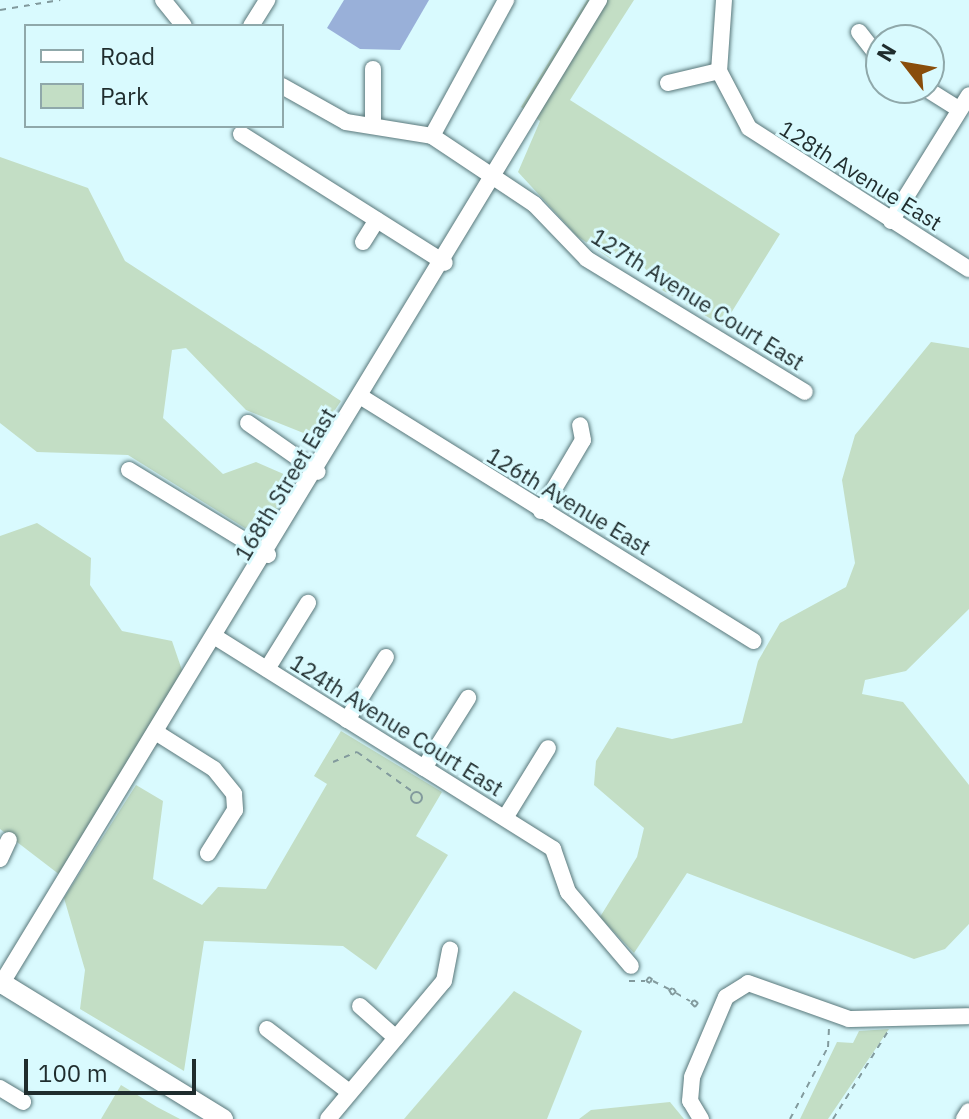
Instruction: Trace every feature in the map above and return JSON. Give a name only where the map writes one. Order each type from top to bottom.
[{"type":"main road","points":[[1,984],[223,1119]]},
{"type":"street","points":[[163,0],[181,24]]},
{"type":"street","points":[[252,24],[267,0]]},
{"type":"street","points":[[432,136],[506,0]]},
{"type":"street","name":"168th Street East","points":[[1,984],[268,555],[445,263],[599,0]]},
{"type":"street","points":[[668,83],[719,71],[724,0]]},
{"type":"street","points":[[859,32],[865,40]]},
{"type":"street","points":[[373,69],[373,124]]},
{"type":"street","name":"128th Avenue East","points":[[719,71],[736,109],[762,140],[969,269]]},
{"type":"street","name":"127th Avenue Court East","points":[[284,87],[339,119],[432,136],[496,175],[587,259],[805,392]]},
{"type":"street","points":[[891,221],[964,102],[945,95]]},
{"type":"street","points":[[241,134],[445,263]]},
{"type":"street","points":[[363,242],[377,220]]},
{"type":"street","name":"126th Avenue East","points":[[363,398],[753,641]]},
{"type":"street","points":[[248,423],[318,472]]},
{"type":"street","points":[[541,511],[583,440],[580,425]]},
{"type":"street","points":[[129,470],[268,555]]},
{"type":"street","points":[[267,669],[308,603]]},
{"type":"street","name":"124th Avenue Court East","points":[[217,638],[553,849],[568,892],[630,974]]},
{"type":"street","points":[[347,720],[386,657]]},
{"type":"street","points":[[424,768],[468,698]]},
{"type":"street","points":[[157,733],[214,769],[234,794],[235,810],[208,853]]},
{"type":"street","points":[[505,818],[548,748]]},
{"type":"street","points":[[0,859],[9,840]]},
{"type":"street","points":[[328,1119],[444,981],[450,950]]},
{"type":"street","points":[[701,1119],[690,1101],[692,1077],[726,997],[748,983],[849,1019],[968,1016],[969,1029]]},
{"type":"street","points":[[360,1006],[396,1038]]},
{"type":"street","points":[[267,1029],[349,1092]]},
{"type":"street","points":[[0,1088],[23,1102]]},
{"type":"street","points":[[964,1119],[969,1111]]},
{"type":"path","points":[[0,10],[60,0]]},
{"type":"path","points":[[333,762],[357,752],[413,792]]},
{"type":"path","points":[[630,974],[670,989],[703,1009]]},
{"type":"path","points":[[790,1119],[828,1047],[828,1025]]},
{"type":"path","points":[[833,1119],[891,1027]]},
{"type":"green space","points":[[587,0],[634,0],[570,100],[780,234],[723,326],[662,290],[625,243],[611,259],[577,236],[518,172],[540,121],[521,107]]},
{"type":"green space","points":[[0,157],[88,188],[125,261],[341,401],[316,438],[246,410],[186,348],[172,350],[163,418],[223,474],[256,462],[295,479],[261,538],[128,455],[37,452],[0,423]]},
{"type":"green space","points":[[931,342],[969,348],[969,609],[906,671],[865,680],[862,694],[903,702],[969,785],[969,924],[945,949],[914,959],[687,873],[634,953],[600,917],[637,857],[644,828],[594,785],[596,761],[617,727],[672,739],[742,723],[758,661],[780,623],[846,587],[855,563],[842,480],[855,435]]},
{"type":"green space","points":[[37,523],[91,558],[90,585],[122,631],[172,641],[183,673],[60,875],[0,829],[0,536]]},
{"type":"green space","points":[[341,731],[442,792],[416,836],[448,855],[376,970],[343,946],[204,941],[184,1071],[80,1009],[85,970],[64,898],[136,785],[163,801],[153,879],[202,905],[218,887],[266,889],[327,784],[314,776]]},
{"type":"green space","points":[[514,991],[582,1031],[547,1119],[404,1119]]},
{"type":"green space","points":[[889,1029],[828,1119],[800,1119],[837,1042],[853,1043],[859,1031]]},
{"type":"green space","points":[[121,1085],[157,1107],[180,1119],[101,1119]]},
{"type":"green space","points":[[670,1102],[684,1119],[579,1119],[591,1110]]},
{"type":"water","points":[[344,0],[429,0],[400,50],[360,49],[327,28]]}]
